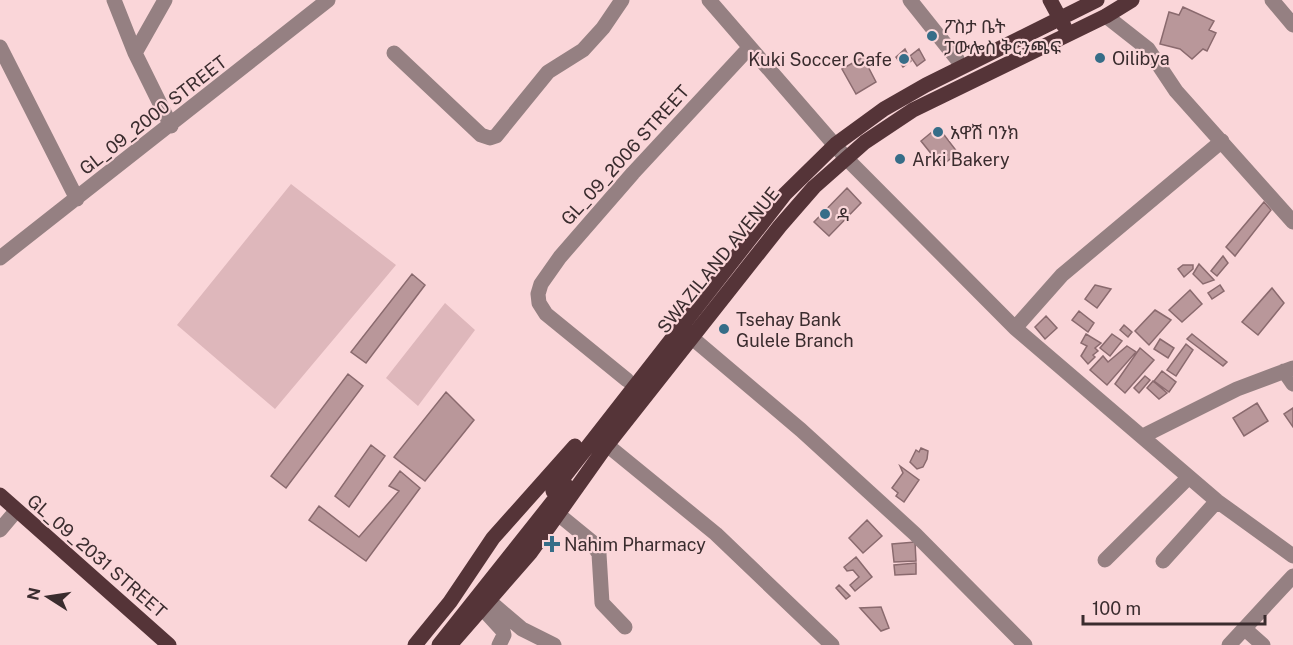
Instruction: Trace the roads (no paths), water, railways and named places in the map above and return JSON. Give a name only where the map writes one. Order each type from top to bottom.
[{"type":"main road","points":[[1060,18],[1080,0]]},
{"type":"main road","name":"SWAZILAND AVENUE","points":[[429,645],[785,194],[884,110],[926,85],[1097,0]]},
{"type":"main road","name":"SWAZILAND AVENUE","points":[[1060,18],[1114,0]]},
{"type":"main road","points":[[450,645],[531,552],[607,444],[796,206],[839,148],[891,95],[957,59],[1060,18],[1106,16],[1132,0]]},
{"type":"main road","points":[[415,645],[450,602],[493,538],[547,480],[772,195],[839,148]]},
{"type":"main road","name":"SWAZILAND AVENUE","points":[[439,645],[777,216],[839,148]]},
{"type":"main road","name":"GL_09_2031 STREET","points":[[0,495],[169,645]]},
{"type":"street","points":[[114,0],[135,53],[171,126]]},
{"type":"street","points":[[135,53],[165,0]]},
{"type":"street","name":"GL_09_2000 STREET","points":[[2,253],[77,199],[328,0]]},
{"type":"street","points":[[394,53],[481,135],[490,138],[496,136],[548,72],[583,50],[597,36],[622,0]]},
{"type":"street","points":[[709,0],[839,148],[1015,328],[1217,501],[1293,556]]},
{"type":"street","points":[[910,0],[957,59]]},
{"type":"street","points":[[1272,0],[1293,25]]},
{"type":"street","points":[[1106,16],[1149,49],[1176,91],[1293,222]]},
{"type":"street","points":[[0,47],[77,199]]},
{"type":"street","name":"GL_09_2006 STREET","points":[[627,380],[546,314],[539,303],[538,294],[541,284],[560,257],[633,173],[749,48]]},
{"type":"street","points":[[1015,328],[1062,274],[1222,141]]},
{"type":"street","points":[[691,337],[801,430],[906,526],[1024,645]]},
{"type":"street","points":[[1143,436],[1237,388],[1290,374]]},
{"type":"street","points":[[607,444],[716,534],[832,645]]},
{"type":"street","points":[[1105,560],[1189,477]]},
{"type":"street","points":[[1163,561],[1217,501]]},
{"type":"street","points":[[0,530],[16,511]]},
{"type":"street","points":[[558,514],[591,541],[599,554],[602,603],[625,627]]},
{"type":"street","points":[[1229,645],[1293,576]]},
{"type":"street","points":[[484,604],[503,631],[504,636],[499,645]]},
{"type":"street","points":[[484,604],[522,629],[554,645]]},
{"type":"street","points":[[1245,629],[1263,645]]},
{"type":"place","name":"ፖስታ ቤት ፓውሎስ ቅርንጫፍ","points":[[932,36]]},
{"type":"place","name":"Oilibya","points":[[1100,58]]},
{"type":"place","name":"Kuki Soccer Cafe","points":[[904,59]]},
{"type":"place","name":"አዋሽ ባንክ","points":[[938,132]]},
{"type":"place","name":"Arki Bakery","points":[[900,159]]},
{"type":"place","name":"ዳ","points":[[825,214]]},
{"type":"place","name":"Tsehay Bank Gulele Branch","points":[[724,329]]},
{"type":"place","name":"Nahim Pharmacy","points":[[552,544]]}]
